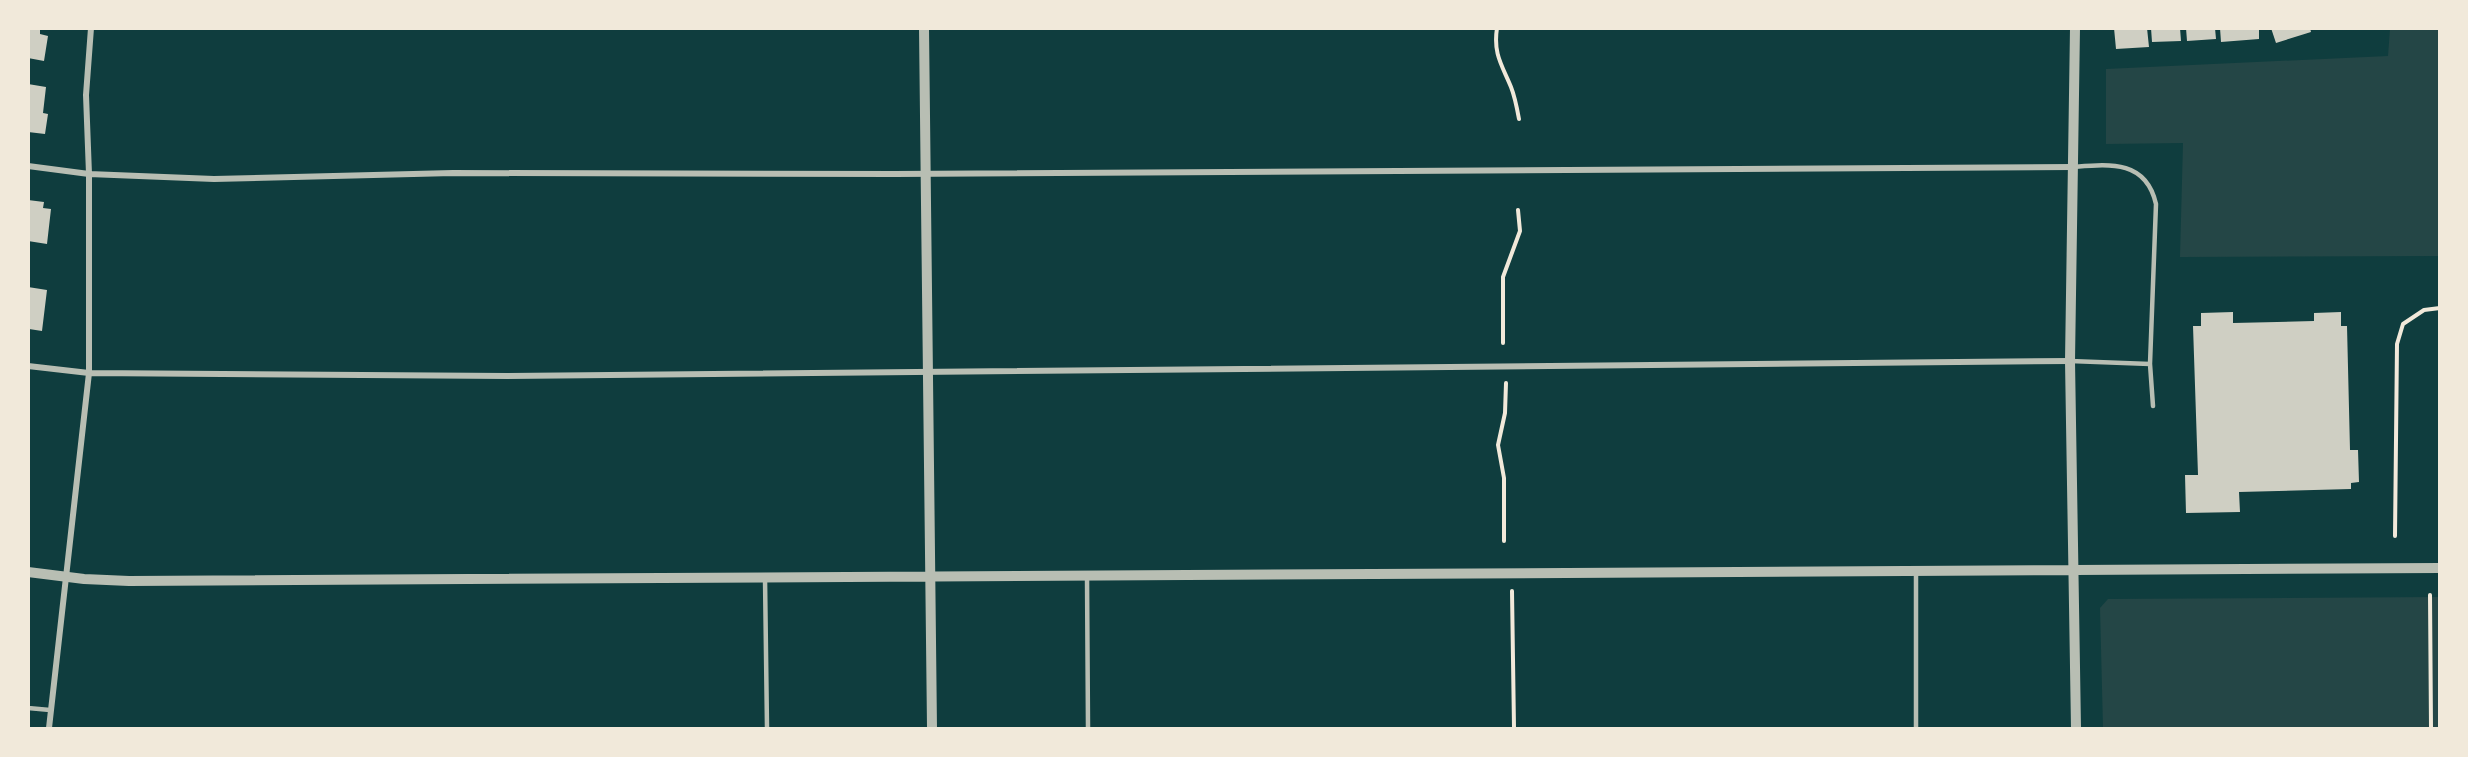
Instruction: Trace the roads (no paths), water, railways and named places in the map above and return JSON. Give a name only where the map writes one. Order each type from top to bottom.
[{"type":"street","points":[[49,729],[89,372],[89,174],[86,95],[91,28]]},
{"type":"street","points":[[924,28],[932,729]]},
{"type":"street","points":[[2075,28],[2070,361],[2076,729]]},
{"type":"street","points":[[28,166],[89,174],[214,179],[453,173],[925,174],[2074,167]]},
{"type":"street","points":[[28,366],[89,372],[507,376],[2070,361]]},
{"type":"street","points":[[28,572],[129,581],[2439,568]]},
{"type":"lane","points":[[2074,167],[2116,165],[2126,167],[2146,181],[2153,192],[2156,204],[2150,364],[2153,405]]},
{"type":"lane","points":[[2070,361],[2150,364]]},
{"type":"lane","points":[[1916,571],[1916,729]]},
{"type":"lane","points":[[1087,576],[1088,729]]},
{"type":"lane","points":[[765,578],[767,729]]},
{"type":"lane","points":[[28,708],[50,710]]}]
